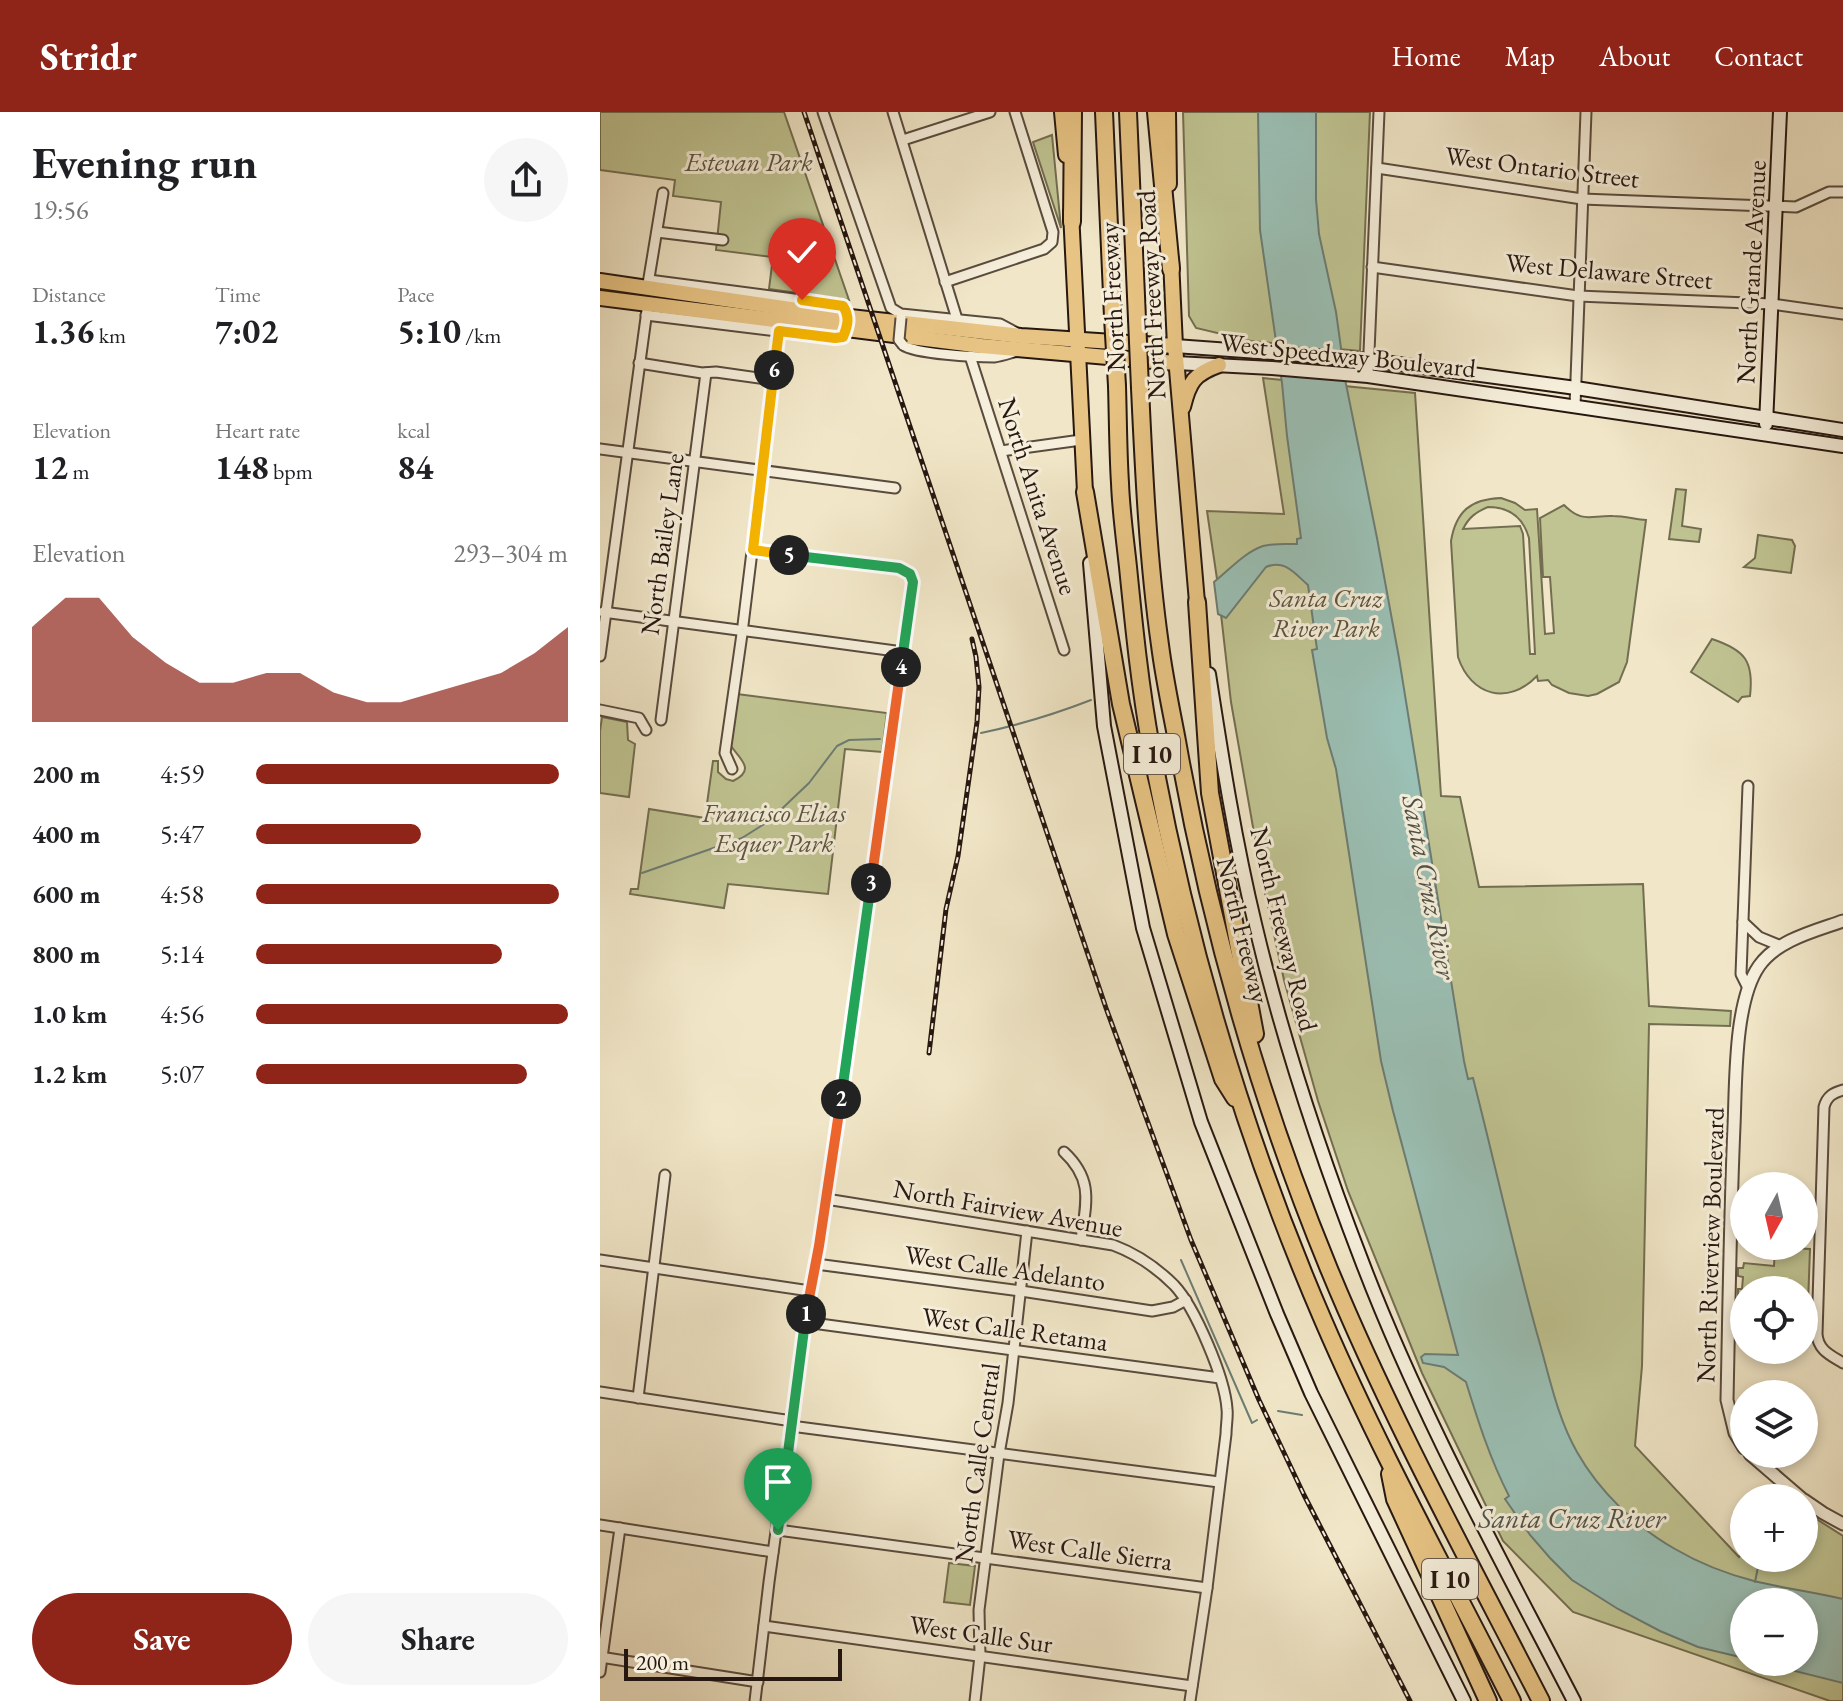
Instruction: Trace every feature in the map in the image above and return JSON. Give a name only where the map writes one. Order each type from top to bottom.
[{"type":"highway","points":[[1072,222],[1073,112]]},
{"type":"highway","name":"North Freeway","points":[[1104,112],[1120,484],[1136,648],[1150,745],[1202,974],[1245,1113],[1304,1275],[1387,1457],[1512,1701]]},
{"type":"highway","name":"North Freeway","points":[[1128,112],[1145,486],[1160,645],[1192,825],[1227,969],[1270,1111],[1314,1232],[1361,1344],[1541,1701]]},
{"type":"highway","points":[[1156,112],[1171,269]]},
{"type":"highway","points":[[1085,492],[1121,704],[1176,934],[1223,1079],[1245,1113]]},
{"type":"highway","points":[[1197,602],[1210,793],[1270,1111]]},
{"type":"highway","points":[[1387,1457],[1395,1499],[1488,1701]]},
{"type":"highway","points":[[1467,1556],[1551,1701]]},
{"type":"main road","points":[[1062,112],[1072,222],[1081,440],[1104,726],[1143,928],[1201,1122],[1277,1314],[1311,1393],[1464,1701]]},
{"type":"main road","name":"North Freeway Road","points":[[1168,112],[1176,363],[1197,602],[1231,812],[1255,925],[1320,1146],[1361,1260],[1404,1364],[1496,1552],[1574,1701]]},
{"type":"main road","name":"North Grande Avenue","points":[[1765,434],[1780,112]]},
{"type":"main road","name":"West Speedway Boulevard","points":[[600,281],[648,284],[1021,343],[1042,337],[1176,363],[1361,376],[1843,446]]},
{"type":"main road","points":[[1042,337],[1061,328],[1067,319],[1074,291]]},
{"type":"main road","name":"West Speedway Boulevard","points":[[600,298],[647,309],[1021,343],[1175,346],[1369,360],[1576,388],[1843,430]]},
{"type":"main road","points":[[1181,415],[1187,390],[1196,377],[1219,365]]},
{"type":"street","points":[[823,112],[891,308],[901,316],[1000,324],[1021,343],[998,357],[912,350],[899,340],[901,316]]},
{"type":"street","points":[[893,112],[957,319]]},
{"type":"street","points":[[903,140],[990,112]]},
{"type":"street","points":[[945,282],[1050,245],[1053,232],[1015,112]]},
{"type":"street","points":[[1361,376],[1369,360],[1379,112]]},
{"type":"street","points":[[1575,406],[1586,112]]},
{"type":"street","name":"West Ontario Street","points":[[1377,168],[1582,199],[1796,207],[1829,192],[1843,192]]},
{"type":"street","points":[[648,284],[663,193]]},
{"type":"street","points":[[657,232],[723,240]]},
{"type":"street","name":"West Delaware Street","points":[[1372,267],[1578,296],[1772,304],[1843,314]]},
{"type":"street","name":"West Speedway Boulevard","points":[[647,309],[835,338],[843,337],[848,316],[839,305],[648,284]]},
{"type":"street","points":[[600,656],[603,612],[629,453],[647,309]]},
{"type":"street","points":[[732,769],[725,753],[779,331]]},
{"type":"street","name":"North Anita Avenue","points":[[970,356],[1064,650]]},
{"type":"street","points":[[639,363],[773,380]]},
{"type":"street","name":"North Bailey Lane","points":[[661,720],[706,373]]},
{"type":"street","points":[[1001,451],[1081,440]]},
{"type":"street","points":[[600,449],[895,488]]},
{"type":"street","points":[[753,550],[899,568],[910,574],[913,582],[826,1199],[805,1322],[756,1701]]},
{"type":"street","points":[[603,612],[903,652]]},
{"type":"street","points":[[600,710],[639,718],[646,730]]},
{"type":"street","points":[[1748,786],[1741,974],[1748,988]]},
{"type":"street","name":"North Riverview Boulevard","points":[[1730,1412],[1727,1400],[1731,1203],[1743,1004],[1757,968],[1767,956],[1801,936],[1843,921]]},
{"type":"street","points":[[1743,922],[1759,937],[1781,946]]},
{"type":"street","points":[[1843,1090],[1832,1094],[1824,1107],[1817,1318],[1818,1344],[1843,1363]]},
{"type":"street","points":[[1064,1152],[1081,1171],[1085,1184],[1086,1204],[1081,1240]]},
{"type":"street","points":[[638,1398],[665,1175]]},
{"type":"street","name":"North Fairview Avenue","points":[[826,1199],[1113,1245],[1149,1263],[1186,1300],[1208,1345],[1227,1408],[1207,1588],[1190,1701]]},
{"type":"street","name":"North Calle Central","points":[[975,1701],[980,1656],[979,1610],[1008,1403],[1027,1231]]},
{"type":"street","points":[[600,1260],[810,1291]]},
{"type":"street","name":"West Calle Adelanto","points":[[816,1264],[1152,1311],[1173,1307],[1186,1300]]},
{"type":"street","name":"West Calle Retama","points":[[805,1322],[1220,1378]]},
{"type":"street","points":[[600,1392],[999,1454],[1219,1482]]},
{"type":"street","points":[[1766,1468],[1785,1484]]},
{"type":"street","points":[[1818,1510],[1843,1524]]},
{"type":"street","points":[[600,1525],[773,1552]]},
{"type":"street","points":[[600,1672],[620,1528]]},
{"type":"street","name":"West Calle Sierra","points":[[778,1530],[1207,1588]]},
{"type":"street","name":"West Calle Sur","points":[[764,1626],[1192,1686]]},
{"type":"street","points":[[601,1657],[758,1682]]},
{"type":"green space","name":"Estevan Park","points":[[600,112],[784,112],[849,300],[769,289],[773,257],[716,250],[721,202],[673,196],[675,180],[600,170]]},
{"type":"green space","points":[[1183,112],[1370,112],[1360,351],[1251,341],[1196,328],[1189,316]]},
{"type":"green space","points":[[1052,135],[1061,228],[1033,142]]},
{"type":"green space","name":"Santa Cruz River Park","points":[[1263,378],[1415,393],[1441,796],[1460,797],[1479,887],[1643,884],[1649,1006],[1731,1011],[1730,1026],[1649,1024],[1642,1366],[1635,1446],[1730,1547],[1730,1572],[1818,1572],[1818,1520],[1843,1536],[1843,1701],[1830,1701],[1758,1676],[1818,1676],[1818,1588],[1730,1588],[1730,1666],[1573,1612],[1503,1541],[1422,1373],[1348,1191],[1318,1101],[1284,980],[1263,884],[1231,702],[1207,511],[1284,514]]},
{"type":"green space","points":[[1676,489],[1686,490],[1682,526],[1701,529],[1699,542],[1669,539]]},
{"type":"green space","points":[[1501,498],[1525,510],[1537,509],[1545,634],[1554,633],[1550,577],[1543,577],[1540,518],[1564,505],[1582,517],[1617,516],[1646,520],[1627,662],[1619,682],[1588,696],[1569,693],[1548,680],[1538,681],[1537,676],[1514,691],[1503,693],[1481,688],[1464,670],[1458,657],[1451,541],[1461,514],[1473,504]],"holes":[[[1496,507],[1509,511],[1519,519],[1529,538],[1535,654],[1530,654],[1520,526],[1463,529],[1476,513]]]},
{"type":"green space","points":[[1758,535],[1792,540],[1795,546],[1791,573],[1744,567],[1755,558]]},
{"type":"green space","points":[[1712,639],[1745,658],[1750,674],[1750,696],[1742,697],[1738,702],[1691,672]]},
{"type":"green space","name":"Francisco Elias Esquer Park","points":[[737,694],[887,713],[882,752],[845,749],[828,894],[728,884],[724,908],[630,894],[631,889],[638,889],[649,809],[705,818],[713,761],[718,761],[718,772],[726,779],[733,781],[744,773],[744,764],[731,746]]},
{"type":"green space","points":[[602,717],[627,722],[628,740],[635,744],[629,797],[600,793]]},
{"type":"green space","points":[[1774,1260],[1810,1260],[1809,1276],[1738,1276],[1738,1268],[1743,1268],[1744,1263],[1774,1266]]},
{"type":"green space","points":[[949,1563],[975,1566],[970,1605],[944,1602]]},
{"type":"water","name":"Santa Cruz River","points":[[1258,112],[1316,112],[1319,234],[1399,658],[1468,1079],[1473,1078],[1554,1396],[1577,1452],[1607,1494],[1660,1540],[1713,1568],[1789,1588],[1730,1588],[1730,1655],[1698,1647],[1660,1631],[1572,1580],[1530,1535],[1505,1499],[1509,1496],[1490,1454],[1466,1382],[1444,1367],[1423,1363],[1421,1357],[1425,1354],[1458,1355],[1381,1061],[1336,769],[1327,738],[1312,650],[1317,649],[1308,585],[1284,566],[1266,567],[1226,618],[1218,614],[1214,582],[1256,549],[1271,544],[1297,544],[1297,539],[1301,538],[1260,230]]},
{"type":"water","name":"Santa Cruz River","points":[[1818,1594],[1843,1599],[1843,1683],[1815,1676],[1818,1676]]},
{"type":"waterway","points":[[981,733],[1037,719],[1091,700]]},
{"type":"waterway","points":[[642,873],[742,838],[769,821],[809,783],[837,746],[849,740],[880,739]]},
{"type":"waterway","points":[[1181,1260],[1252,1423],[1257,1420]]},
{"type":"waterway","points":[[1278,1411],[1302,1415]]},
{"type":"waterway","points":[[1755,1582],[1757,1572]]},
{"type":"railway","points":[[804,112],[1106,1008],[1191,1240],[1259,1400],[1304,1495],[1410,1701]]},
{"type":"railway","points":[[929,1053],[946,909],[958,856],[977,722],[979,687],[972,639]]},
{"type":"route","points":[[778,1530],[805,1322],[848,1051],[913,582],[910,574],[899,568],[753,550],[779,331],[835,338],[843,337],[847,327],[848,316],[843,306],[802,300]]}]
